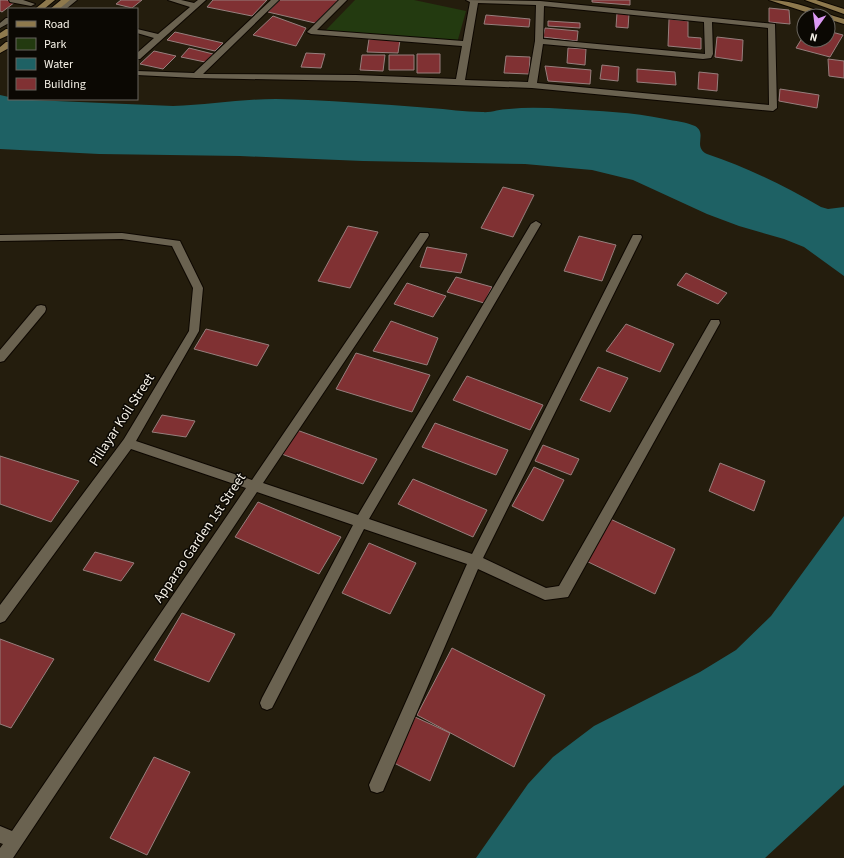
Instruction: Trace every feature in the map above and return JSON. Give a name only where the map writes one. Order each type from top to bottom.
[{"type":"main road","points":[[40,8],[51,0]]},
{"type":"main road","points":[[55,8],[66,0]]},
{"type":"main road","points":[[773,0],[803,8]]},
{"type":"main road","points":[[809,0],[844,12]]},
{"type":"main road","points":[[0,52],[8,45]]},
{"type":"street","points":[[13,0],[30,4]]},
{"type":"street","points":[[62,8],[73,0]]},
{"type":"street","points":[[172,0],[195,6]]},
{"type":"street","points":[[138,56],[202,0]]},
{"type":"street","points":[[196,76],[274,0]]},
{"type":"street","points":[[343,0],[311,32],[466,44]]},
{"type":"street","points":[[138,73],[196,76],[356,78],[532,85],[773,108],[772,26],[540,3],[472,0],[460,82]]},
{"type":"street","points":[[532,85],[539,41],[540,3]]},
{"type":"street","points":[[539,41],[703,57],[708,56],[709,54],[708,20]]},
{"type":"street","points":[[138,31],[160,37]]},
{"type":"street","points":[[267,703],[361,522],[536,224]]},
{"type":"street","name":"Apparao Garden 1st Street","points":[[3,858],[7,837],[254,486],[424,235]]},
{"type":"street","name":"Pillayar Koil Street","points":[[0,238],[122,236],[176,243],[198,288],[194,331],[128,443],[0,616]]},
{"type":"street","points":[[377,785],[475,561],[637,237]]},
{"type":"street","points":[[0,358],[41,309]]},
{"type":"street","points":[[128,443],[475,561],[544,594],[563,592],[715,323]]},
{"type":"green space","points":[[355,0],[414,0],[466,11],[457,43],[325,31]]},
{"type":"water","points":[[0,95],[8,97],[8,100],[173,106],[276,99],[353,102],[476,112],[523,108],[552,108],[628,113],[695,126],[699,129],[701,136],[701,147],[707,154],[737,165],[793,191],[821,207],[828,209],[844,207],[844,276],[804,247],[707,214],[633,180],[592,170],[525,164],[363,161],[240,156],[99,154],[0,149]]},
{"type":"water","points":[[844,516],[844,785],[765,858],[476,858],[528,784],[553,757],[594,726],[700,672],[736,650],[771,616]]},
{"type":"building","points":[[0,0],[15,2],[2,12],[0,11]]},
{"type":"building","points":[[121,0],[142,0],[132,8],[116,4]]},
{"type":"building","points":[[213,0],[267,0],[252,16],[207,7]]},
{"type":"building","points":[[280,0],[338,0],[315,23],[268,12]]},
{"type":"building","points":[[592,0],[630,0],[630,5],[592,2]]},
{"type":"building","points":[[769,8],[789,10],[790,24],[769,22]]},
{"type":"building","points":[[617,13],[629,14],[628,28],[616,27]]},
{"type":"building","points":[[486,15],[530,19],[529,27],[484,24]]},
{"type":"building","points":[[273,16],[306,28],[296,46],[253,35]]},
{"type":"building","points":[[669,19],[688,21],[688,37],[701,38],[701,49],[668,46]]},
{"type":"building","points":[[548,21],[580,23],[580,28],[548,26]]},
{"type":"building","points":[[545,28],[578,31],[577,41],[543,37]]},
{"type":"building","points":[[175,32],[223,43],[215,51],[167,40]]},
{"type":"building","points":[[836,33],[843,35],[836,47]]},
{"type":"building","points":[[717,37],[743,40],[742,61],[715,57]]},
{"type":"building","points":[[369,39],[400,40],[398,53],[367,52]]},
{"type":"building","points":[[189,48],[213,54],[205,62],[181,57]]},
{"type":"building","points":[[568,48],[586,49],[585,65],[567,63]]},
{"type":"building","points":[[796,48],[835,48],[830,57]]},
{"type":"building","points":[[154,51],[176,56],[163,69],[140,64]]},
{"type":"building","points":[[306,53],[325,54],[321,68],[301,67]]},
{"type":"building","points":[[417,54],[440,54],[440,73],[417,73]]},
{"type":"building","points":[[362,55],[385,55],[383,71],[360,70]]},
{"type":"building","points":[[389,55],[414,55],[414,70],[389,70]]},
{"type":"building","points":[[506,56],[530,57],[529,74],[504,73]]},
{"type":"building","points":[[828,59],[844,61],[844,78],[829,76]]},
{"type":"building","points":[[602,65],[619,67],[618,81],[600,79]]},
{"type":"building","points":[[545,66],[591,70],[590,84],[548,81]]},
{"type":"building","points":[[637,69],[675,72],[676,85],[637,82]]},
{"type":"building","points":[[699,72],[718,74],[717,91],[698,89]]},
{"type":"building","points":[[780,89],[819,95],[817,108],[779,101]]},
{"type":"building","points":[[503,187],[534,195],[513,237],[481,228]]},
{"type":"building","points":[[348,226],[378,232],[350,288],[318,281]]},
{"type":"building","points":[[579,236],[616,245],[602,281],[564,271]]},
{"type":"building","points":[[427,247],[467,254],[461,273],[420,267]]},
{"type":"building","points":[[686,273],[727,293],[718,304],[677,285]]},
{"type":"building","points":[[456,277],[492,287],[484,303],[447,292]]},
{"type":"building","points":[[407,283],[446,296],[433,317],[394,304]]},
{"type":"building","points":[[391,321],[438,338],[427,365],[373,351]]},
{"type":"building","points":[[626,324],[674,344],[660,372],[606,351]]},
{"type":"building","points":[[206,329],[269,345],[257,366],[194,349]]},
{"type":"building","points":[[356,353],[430,375],[412,412],[336,389]]},
{"type":"building","points":[[598,367],[628,378],[610,412],[580,400]]},
{"type":"building","points":[[467,376],[543,405],[530,430],[453,400]]},
{"type":"building","points":[[162,415],[195,421],[186,437],[152,432]]},
{"type":"building","points":[[435,423],[508,450],[496,475],[422,447]]},
{"type":"building","points":[[294,429],[377,459],[363,484],[279,453]]},
{"type":"building","points":[[543,445],[579,459],[571,475],[535,461]]},
{"type":"building","points":[[0,456],[79,481],[51,522],[0,504]]},
{"type":"building","points":[[720,463],[765,481],[754,511],[709,491]]},
{"type":"building","points":[[534,467],[564,480],[543,521],[512,506]]},
{"type":"building","points":[[413,479],[487,510],[473,537],[398,504]]},
{"type":"building","points":[[258,502],[341,537],[319,574],[235,537]]},
{"type":"building","points":[[606,517],[675,549],[655,594],[584,560]]},
{"type":"building","points":[[369,543],[416,563],[390,614],[342,593]]},
{"type":"building","points":[[95,552],[134,563],[121,581],[83,570]]},
{"type":"building","points":[[182,613],[235,634],[209,682],[154,660]]},
{"type":"building","points":[[0,639],[54,659],[11,728],[0,724]]},
{"type":"building","points":[[452,648],[545,695],[514,767],[417,715]]},
{"type":"building","points":[[415,717],[450,733],[430,781],[394,763]]},
{"type":"building","points":[[154,757],[190,772],[147,855],[110,838]]}]
